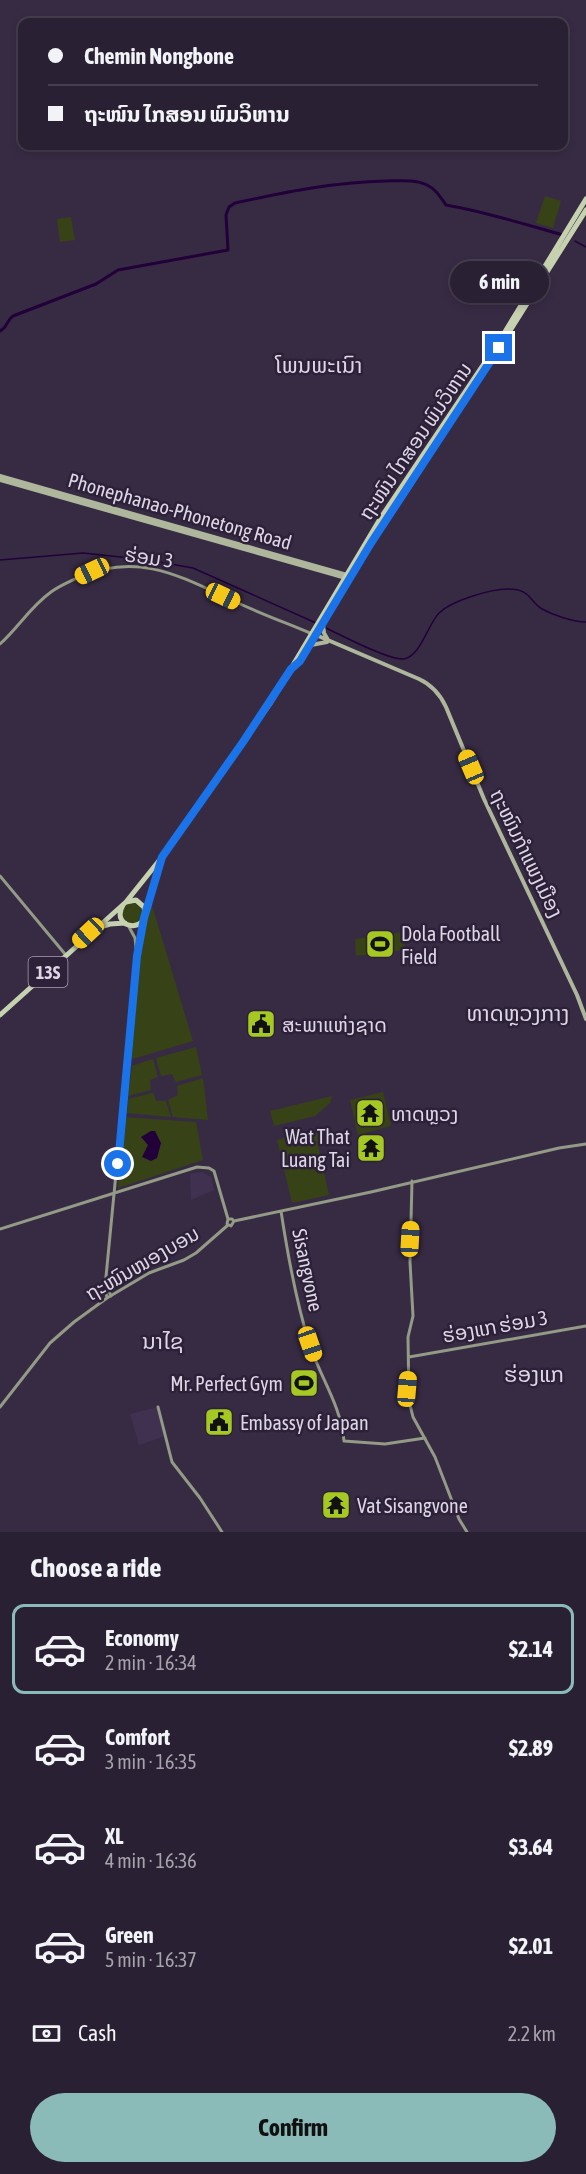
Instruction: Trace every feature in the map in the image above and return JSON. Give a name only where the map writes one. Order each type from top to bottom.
[{"type":"highway","name":"ຖະໜົນ ໄກສອນ ພົມວິຫານ","points":[[0,1013],[125,903],[162,857],[243,742],[291,669],[295,658],[316,632],[399,488],[500,340],[586,200]]},
{"type":"highway","name":"ຖະໜົນ ໄກສອນ ພົມວິຫານ","points":[[347,577],[586,210]]},
{"type":"highway","name":"ຖະໜົນ ໄກສອນ ພົມວິຫານ","points":[[291,669],[311,645],[316,632]]},
{"type":"highway","name":"ຖະໜົນ ໄກສອນ ພົມວິຫານ","points":[[145,916],[162,857]]},
{"type":"highway","points":[[126,924],[121,920],[120,913],[125,903],[131,900],[144,907],[145,916]]},
{"type":"highway","name":"13S","points":[[126,924],[137,925],[145,916]]},
{"type":"highway","name":"ຖະໜົນ ໄກສອນ ພົມວິຫານ","points":[[0,1013],[88,933],[110,924],[126,924]]},
{"type":"main road","name":"Phonephanao-Phonetong Road","points":[[0,478],[347,577]]},
{"type":"main road","points":[[323,620],[316,632],[331,642]]},
{"type":"main road","name":"ຖະໜົນກຳແພງເມືອງ","points":[[316,632],[331,642],[419,679],[430,685],[439,695],[484,799],[543,921],[586,1019]]},
{"type":"main road","points":[[311,645],[317,642],[331,642]]},
{"type":"street","name":"ຮ່ອມ 3","points":[[0,644],[28,612],[52,591],[92,571],[119,566],[140,566],[169,572],[266,616],[316,632]]},
{"type":"street","points":[[0,876],[65,954]]},
{"type":"street","points":[[100,1303],[106,1285],[137,956],[145,916]]},
{"type":"street","points":[[126,924],[135,938],[137,956]]},
{"type":"street","points":[[228,1219],[234,1221],[559,1148],[586,1144]]},
{"type":"street","points":[[0,1229],[196,1167],[209,1168],[217,1178],[228,1225]]},
{"type":"street","points":[[412,1181],[410,1262],[413,1316],[408,1337],[409,1401],[413,1416],[467,1532]]},
{"type":"street","name":"Sisangvone","points":[[280,1210],[299,1311],[318,1370],[340,1413],[344,1441],[385,1444],[425,1438]]},
{"type":"street","name":"ຖະໜົນໜອງບອນ","points":[[0,1407],[50,1343],[100,1303],[149,1273],[191,1257],[234,1221]]},
{"type":"street","points":[[106,1285],[109,1297]]},
{"type":"street","name":"ຮ່ອງແກ ຮ່ອມ 3","points":[[409,1357],[586,1326]]},
{"type":"street","points":[[158,1407],[172,1462],[200,1498],[222,1532]]},
{"type":"shaded area","points":[[155,1131],[161,1143],[157,1158],[151,1161],[142,1157],[148,1145],[141,1137]]},
{"type":"shaded area","points":[[202,1172],[211,1177],[214,1190],[191,1200],[190,1174]]},
{"type":"shaded area","points":[[158,1407],[165,1436],[139,1445],[130,1414]]},
{"type":"green space","points":[[545,196],[561,201],[553,228],[536,223]]},
{"type":"green space","points":[[71,217],[75,240],[60,242],[57,219]]},
{"type":"green space","points":[[131,901],[140,903],[144,913],[139,923],[125,923],[121,910]]},
{"type":"green space","points":[[151,902],[193,1041],[129,1060],[138,961]]},
{"type":"green space","name":"Dola Football Field","points":[[405,932],[404,950],[356,956],[355,939]]},
{"type":"green space","points":[[196,1047],[202,1075],[176,1082],[172,1074],[161,1076],[156,1058]]},
{"type":"green space","points":[[153,1059],[158,1077],[150,1080],[151,1090],[128,1096],[132,1066]]},
{"type":"green space","points":[[203,1078],[208,1120],[173,1117],[168,1100],[178,1095],[177,1086]]},
{"type":"green space","points":[[383,1092],[391,1126],[358,1135],[350,1100]],"holes":[[[379,1098],[385,1122],[361,1128],[355,1104]]]},
{"type":"green space","points":[[152,1093],[156,1101],[166,1101],[171,1117],[127,1113],[128,1099]]},
{"type":"green space","points":[[332,1096],[330,1103],[315,1116],[274,1126],[270,1111]]},
{"type":"green space","points":[[124,1117],[196,1122],[203,1160],[118,1188]]},
{"type":"green space","points":[[316,1130],[332,1133],[341,1140],[318,1145],[329,1195],[292,1203],[277,1140]]},
{"type":"waterway","points":[[0,331],[13,316],[96,284],[118,270],[228,250],[226,215],[229,207],[235,203],[310,188],[348,183],[417,182],[433,189],[446,205],[563,235]]},
{"type":"waterway","points":[[575,241],[586,247]]},
{"type":"waterway","points":[[0,560],[83,553],[149,560],[193,568],[316,623]]},
{"type":"waterway","points":[[326,628],[376,651],[403,659],[414,653],[435,618],[452,604],[471,596],[508,589],[525,593],[538,606],[552,614],[586,622]]},
{"type":"place","name":"Dola Football Field","points":[[380,944]]},
{"type":"place","name":"ສະພາແຫ່ງຊາດ","points":[[261,1024]]},
{"type":"place","name":"ທາດຫຼວງ","points":[[370,1113]]},
{"type":"place","name":"Wat That Luang Tai","points":[[371,1148]]},
{"type":"place","name":"Mr. Perfect Gym","points":[[304,1383]]},
{"type":"place","name":"Embassy of Japan","points":[[219,1422]]},
{"type":"place","name":"Vat Sisangvone","points":[[336,1505]]},
{"type":"district","name":"ໂພນພະເນົາ","points":[[319,365]]},
{"type":"district","name":"ທາດຫຼວງກາງ","points":[[518,1013]]},
{"type":"district","name":"ນາໄຊ","points":[[163,1341]]},
{"type":"district","name":"ຮ່ອງແກ","points":[[534,1374]]},
{"type":"route","points":[[118,1164],[137,956],[144,918],[162,857],[271,702],[291,669],[311,645],[348,579],[499,348]]}]
